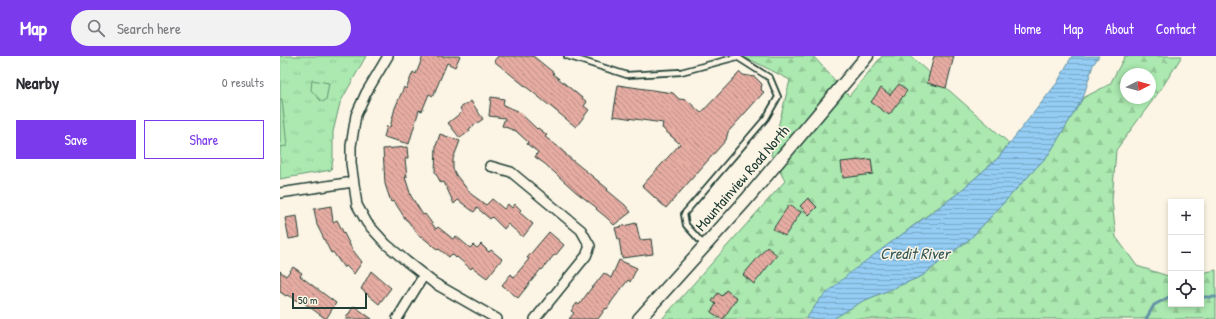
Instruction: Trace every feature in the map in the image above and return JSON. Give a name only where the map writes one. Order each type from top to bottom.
[{"type":"main road","name":"Mountainview Road North","points":[[639,319],[746,200],[867,56]]},
{"type":"street","points":[[388,56],[366,93],[356,116],[351,146],[351,163],[357,205],[367,223],[386,244],[424,275],[434,283],[497,319]]},
{"type":"street","points":[[490,166],[511,172],[582,230],[590,246],[586,256],[535,319]]},
{"type":"street","points":[[280,193],[353,182]]},
{"type":"street","points":[[397,319],[424,275]]},
{"type":"lane","points":[[568,56],[626,75],[681,72],[737,58],[770,78],[778,97],[766,118],[684,214],[686,226],[705,246]]},
{"type":"green space","points":[[280,56],[366,56],[340,103],[333,132],[333,160],[331,170],[280,179]]},
{"type":"green space","points":[[739,56],[813,56],[849,96],[882,56],[910,56],[1009,143],[998,158],[957,194],[918,222],[820,299],[806,319],[662,319],[785,181],[771,155],[790,80],[753,61]]},
{"type":"green space","points":[[1125,56],[1182,56],[1156,96],[1156,68],[1120,68],[1120,104],[1150,104],[1116,150],[1112,201],[1116,237],[1137,266],[1168,276],[1168,307],[1204,307],[1204,272],[1216,270],[1216,319],[833,319],[861,302],[922,276],[971,238],[1049,154],[1083,98],[1110,84]]},
{"type":"green space","points":[[312,80],[329,83],[326,100],[322,102],[311,90]]},
{"type":"green space","points":[[280,99],[282,99],[287,146],[280,147]]},
{"type":"water","name":"Credit River","points":[[1072,56],[1099,56],[1093,65],[1083,98],[1049,154],[971,238],[922,276],[861,302],[833,319],[806,319],[820,299],[852,271],[957,194],[998,158],[1057,83]]},
{"type":"building","points":[[423,56],[460,56],[455,67],[447,63],[433,96],[429,94],[422,111],[419,110],[409,144],[384,137],[387,126],[390,127],[395,108],[404,87],[406,89],[413,72],[416,74]]},
{"type":"building","points":[[498,56],[533,56],[587,102],[584,106],[589,110],[576,127],[494,61]]},
{"type":"building","points":[[934,56],[954,56],[946,88],[927,83]]},
{"type":"building","points":[[740,72],[743,75],[755,77],[762,84],[761,90],[764,92],[728,132],[726,140],[666,208],[642,186],[680,144],[662,128],[663,123],[613,116],[618,85],[673,93],[679,99],[687,100],[701,113]]},
{"type":"building","points":[[899,84],[907,91],[889,115],[871,102],[881,88],[890,95]]},
{"type":"building","points":[[491,97],[504,99],[503,105],[518,111],[537,129],[538,128],[547,135],[545,137],[608,189],[607,190],[631,212],[614,225],[596,209],[597,208],[535,157],[538,152],[527,144],[528,142],[516,131],[502,126],[505,118],[489,116]]},
{"type":"building","points":[[471,101],[483,119],[469,129],[470,131],[460,138],[448,123],[462,112],[460,108]]},
{"type":"building","points":[[440,134],[460,141],[453,159],[453,169],[471,194],[486,205],[492,199],[504,209],[508,204],[512,208],[515,204],[521,210],[519,212],[533,224],[523,237],[508,224],[504,229],[492,217],[490,219],[477,208],[474,212],[458,200],[454,204],[444,182],[441,183],[435,172],[436,146]]},
{"type":"building","points":[[407,147],[408,158],[405,159],[407,177],[405,177],[411,196],[423,215],[425,214],[436,229],[438,227],[453,239],[456,236],[470,248],[473,245],[477,248],[481,244],[489,252],[491,250],[502,259],[487,278],[472,267],[471,269],[457,257],[456,258],[452,254],[449,257],[421,236],[420,237],[406,220],[394,201],[391,202],[385,184],[383,149]]},
{"type":"building","points":[[871,159],[873,174],[843,178],[841,162]]},
{"type":"building","points":[[808,198],[817,207],[809,215],[800,206]]},
{"type":"building","points":[[789,205],[801,212],[785,236],[773,229]]},
{"type":"building","points":[[331,206],[333,222],[337,220],[352,249],[362,262],[354,274],[346,266],[344,268],[333,252],[331,253],[317,225],[314,209]]},
{"type":"building","points":[[297,216],[300,237],[289,239],[285,218]]},
{"type":"building","points":[[636,223],[640,240],[651,239],[653,254],[622,258],[619,239],[615,228]]},
{"type":"building","points":[[549,232],[564,245],[542,270],[541,269],[518,298],[502,285],[511,274],[514,277],[529,259],[527,258]]},
{"type":"building","points":[[767,247],[777,255],[754,284],[743,275]]},
{"type":"building","points":[[619,260],[637,268],[630,282],[628,280],[598,319],[569,319],[574,313],[571,311],[577,303],[579,305],[604,273],[611,278]]},
{"type":"building","points":[[293,267],[302,273],[300,276],[336,303],[326,319],[300,300],[299,302],[280,292],[280,271],[286,276]]},
{"type":"building","points":[[371,271],[391,288],[379,304],[361,289]]},
{"type":"building","points":[[726,290],[737,298],[723,319],[721,319],[711,312],[716,304],[712,301],[718,293],[722,296]]},
{"type":"building","points":[[354,306],[372,319],[345,319]]},
{"type":"waterway","points":[[1204,297],[1216,297]]},
{"type":"waterway","points":[[1146,319],[1154,305],[1168,298]]}]
